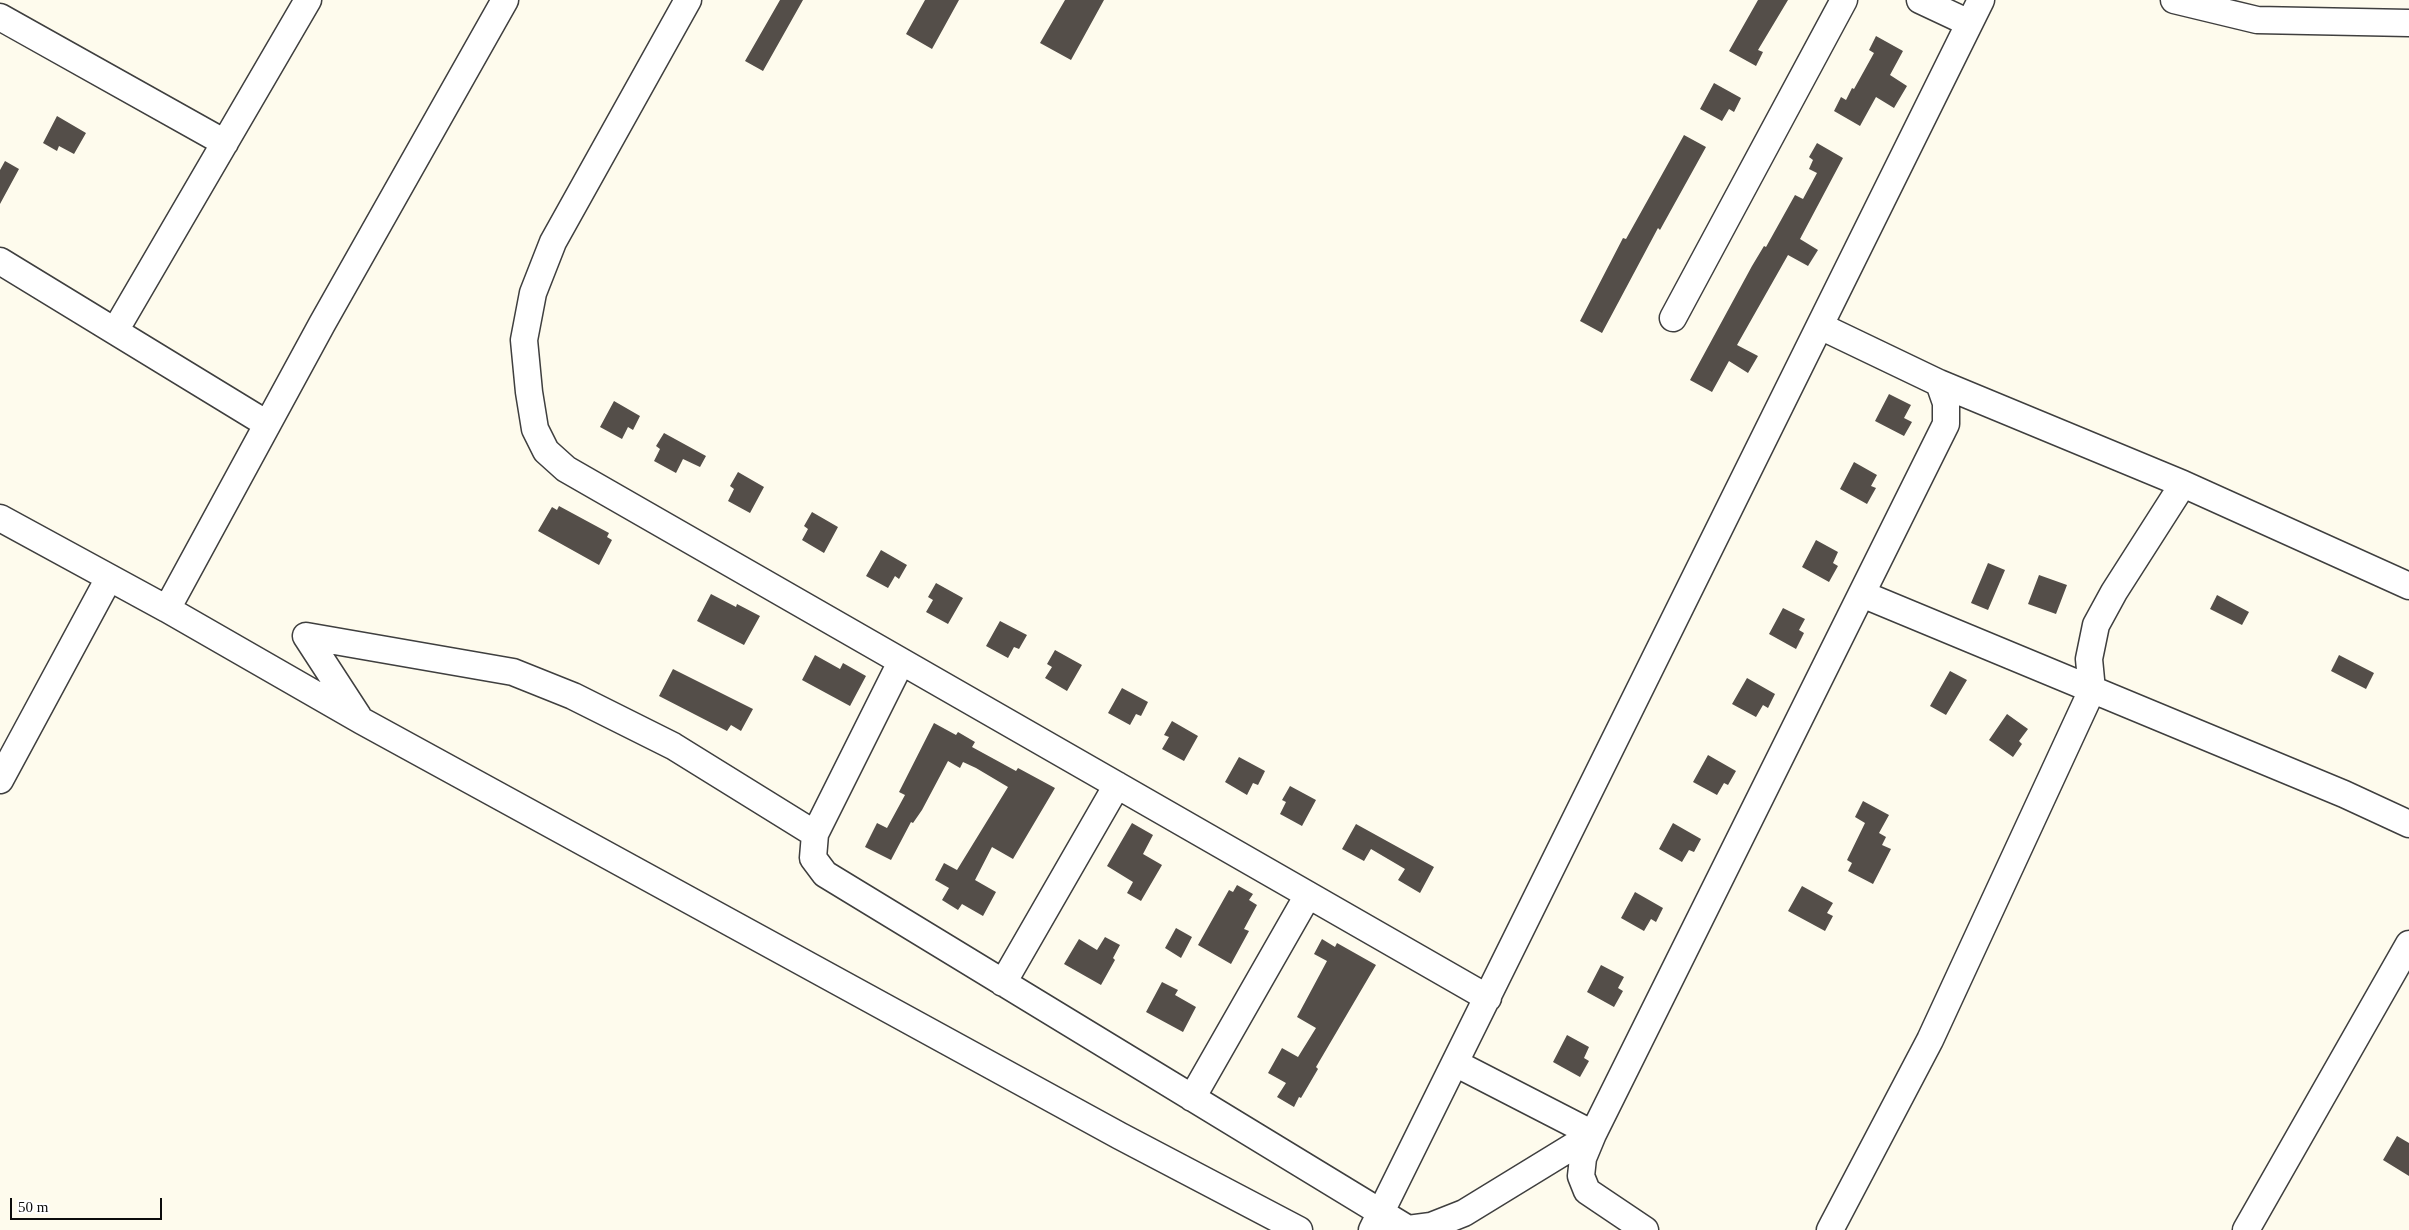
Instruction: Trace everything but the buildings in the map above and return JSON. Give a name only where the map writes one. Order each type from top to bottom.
[{"type":"street","points":[[115,331],[308,0]]},
{"type":"street","points":[[166,609],[504,0]]},
{"type":"street","points":[[688,0],[553,242],[533,293],[524,340],[528,392],[535,429],[546,452],[566,470],[1488,998]]},
{"type":"street","points":[[1673,318],[1844,0]]},
{"type":"street","points":[[1920,0],[1969,23]]},
{"type":"street","points":[[1377,1222],[1981,0]]},
{"type":"street","points":[[2174,0],[2257,20],[2409,23]]},
{"type":"street","points":[[0,17],[225,144]]},
{"type":"street","points":[[0,261],[267,424]]},
{"type":"street","points":[[1820,326],[1939,383],[2183,484],[2409,586]]},
{"type":"street","points":[[1646,1230],[1587,1191],[1581,1176],[1583,1158],[1593,1134],[1946,424],[1946,403],[1939,383]]},
{"type":"street","points":[[1830,1230],[1930,1040],[2092,690],[2088,659],[2096,625],[2114,592],[2183,484]]},
{"type":"street","points":[[0,518],[166,609],[362,721],[1120,1136],[1299,1230]]},
{"type":"street","points":[[0,780],[108,578]]},
{"type":"street","points":[[1862,594],[2344,794],[2409,824]]},
{"type":"street","points":[[362,721],[306,636],[514,672],[572,696],[673,746],[815,834]]},
{"type":"street","points":[[901,662],[815,834],[813,858],[825,874],[1192,1098],[1377,1222],[1408,1229],[1431,1226],[1464,1213],[1593,1134]]},
{"type":"street","points":[[1003,983],[1116,785]]},
{"type":"street","points":[[1192,1098],[1308,895]]},
{"type":"street","points":[[2246,1230],[2409,944]]},
{"type":"street","points":[[1456,1063],[1593,1134]]}]
